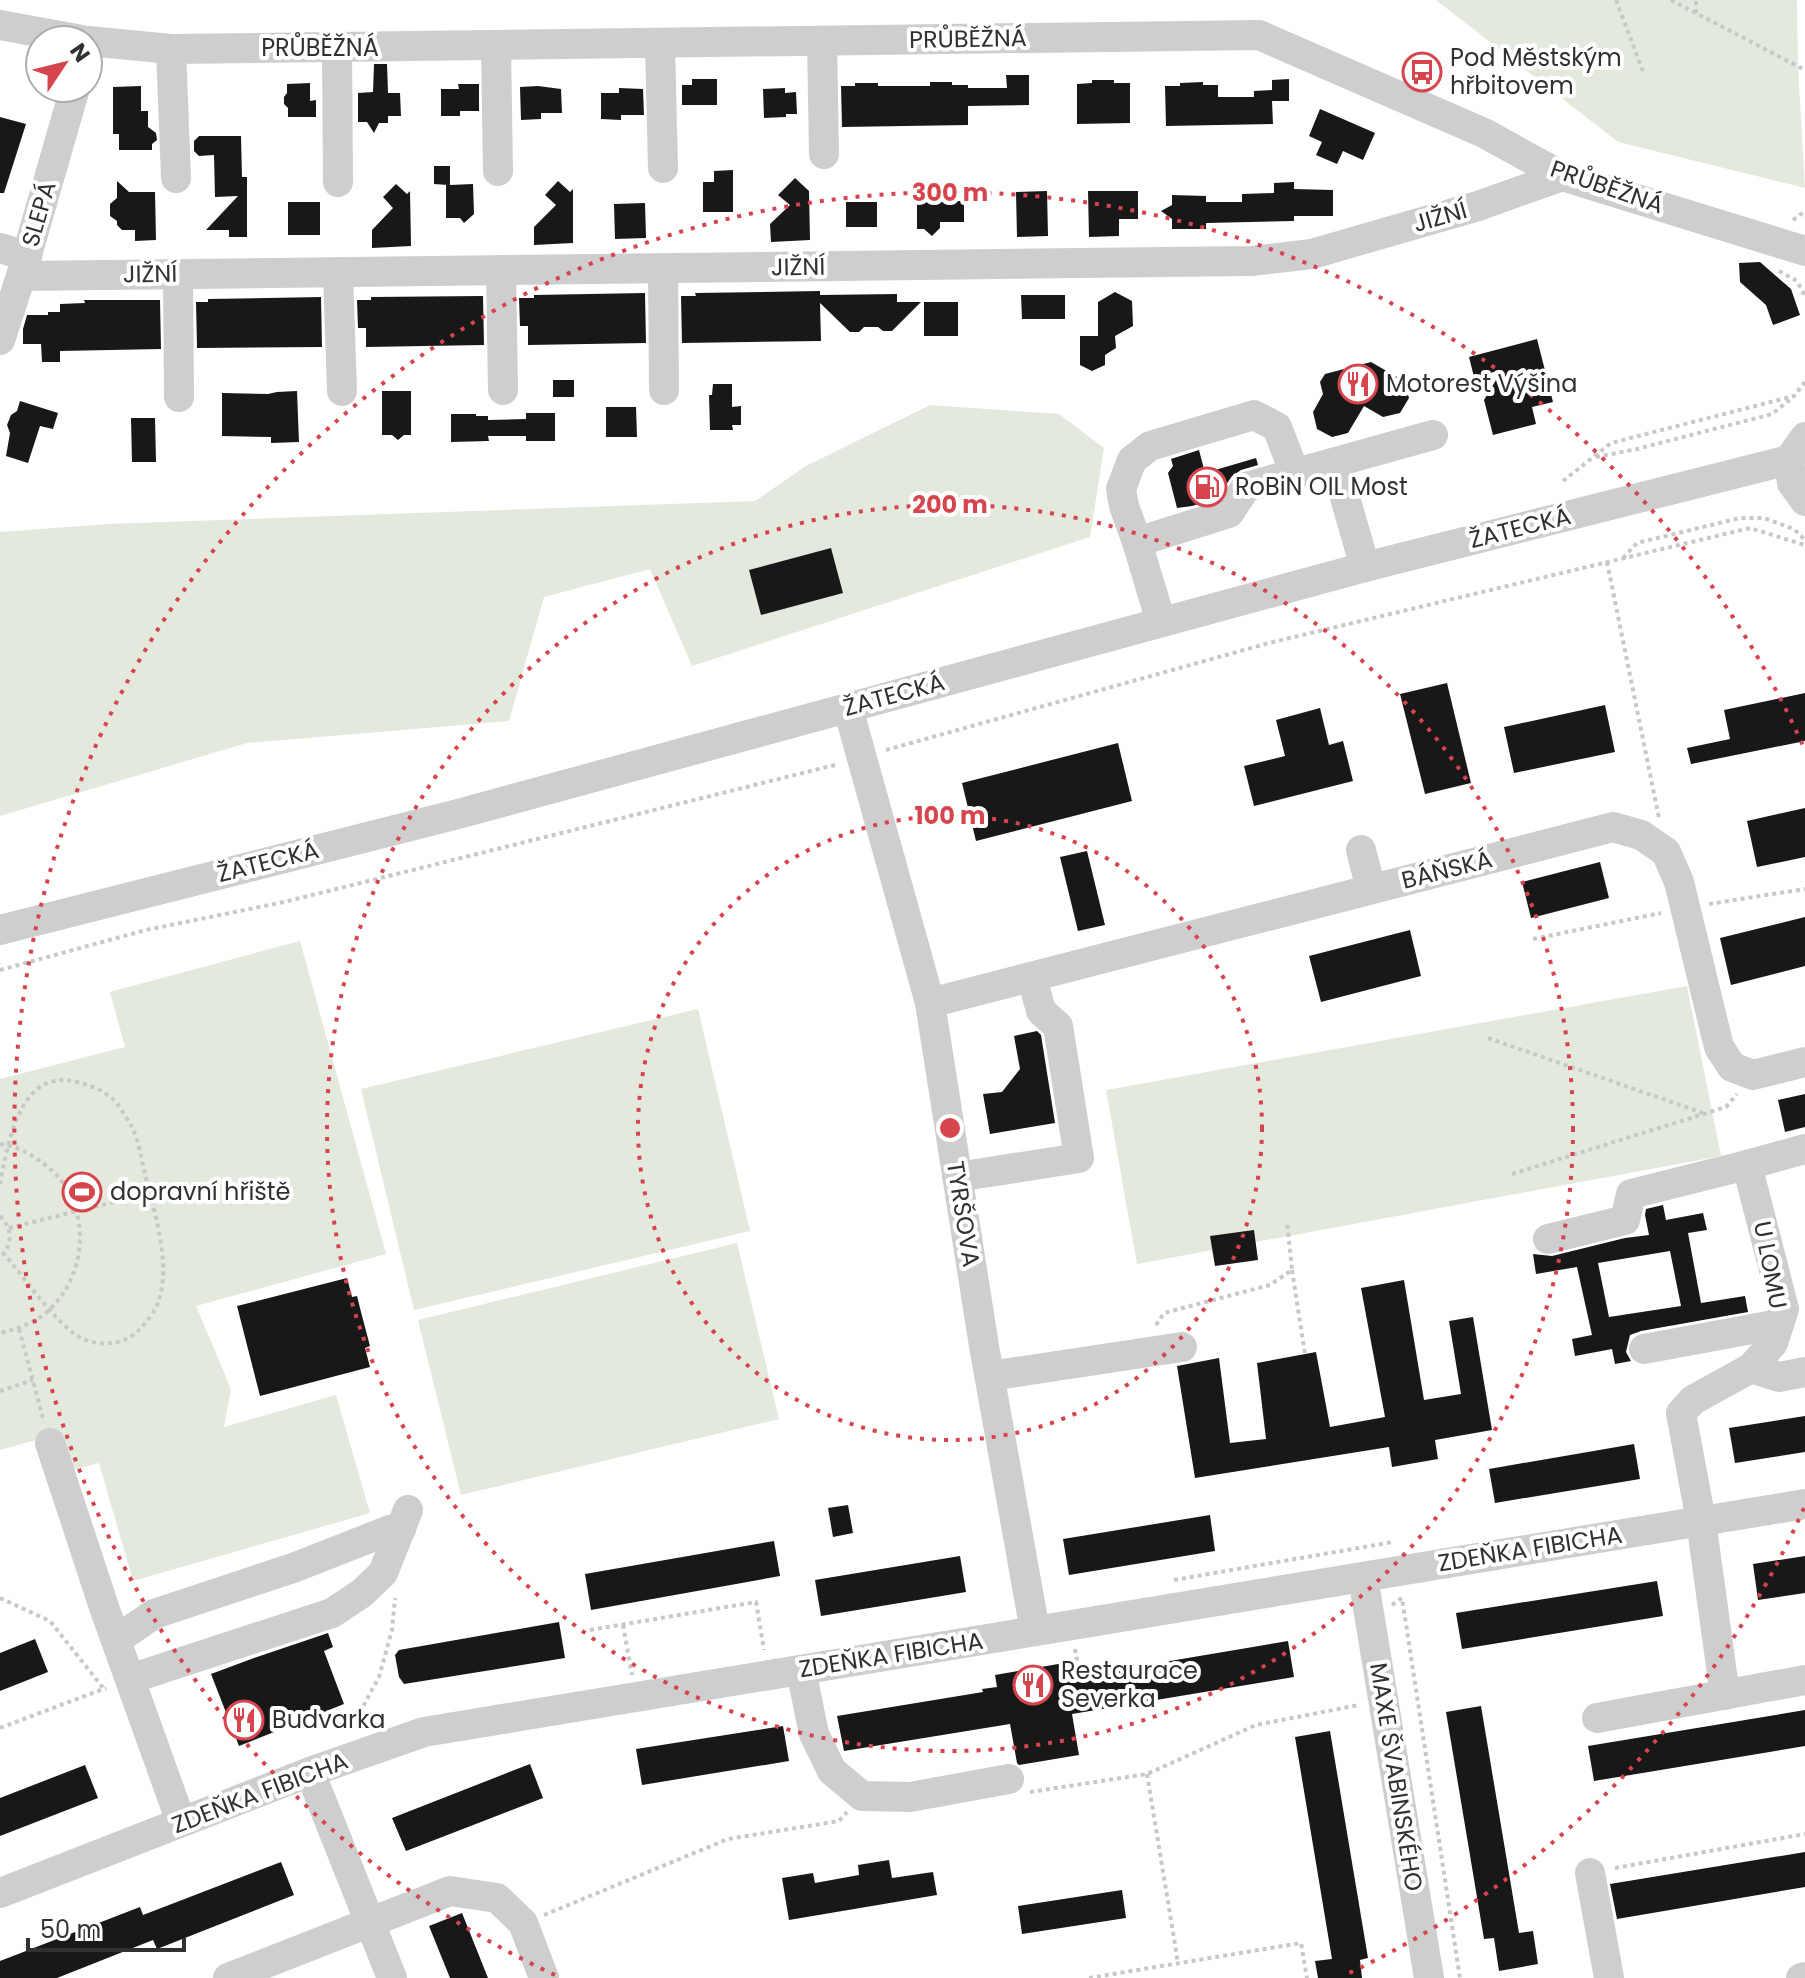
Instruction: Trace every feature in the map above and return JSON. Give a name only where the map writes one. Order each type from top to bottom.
[{"type":"street","points":[[0,25],[24,29]]},
{"type":"street","name":"PRŮBĚŽNÁ","points":[[104,43],[171,49],[337,48],[1259,35],[1484,133],[1562,176],[1805,251]]},
{"type":"street","points":[[822,41],[824,154]]},
{"type":"street","points":[[660,44],[663,168]]},
{"type":"street","points":[[496,46],[498,171]]},
{"type":"street","points":[[337,48],[338,182]]},
{"type":"street","points":[[171,49],[176,178]]},
{"type":"street","name":"SLEPÁ","points":[[0,340],[16,260],[70,104]]},
{"type":"street","name":"JIŽNÍ","points":[[16,260],[178,274],[1251,261],[1312,254],[1478,206],[1562,176]]},
{"type":"street","points":[[663,268],[664,390]]},
{"type":"street","points":[[501,270],[503,390]]},
{"type":"street","points":[[338,272],[342,391]]},
{"type":"street","points":[[178,274],[179,397]]},
{"type":"street","points":[[1161,622],[1124,506],[1121,489],[1132,460],[1150,446],[1254,415],[1277,427],[1295,474]]},
{"type":"street","points":[[1137,542],[1229,513],[1246,487],[1433,435]]},
{"type":"street","points":[[1797,449],[1792,483],[1805,501]]},
{"type":"street","name":"ŽATECKÁ","points":[[0,930],[458,814],[1797,449]]},
{"type":"street","points":[[1335,463],[1365,567]]},
{"type":"street","name":"TYRŠOVA","points":[[848,708],[930,1003],[1035,1631]]},
{"type":"street","name":"BÁŇSKÁ","points":[[930,1003],[1613,827],[1641,835],[1666,852]]},
{"type":"street","points":[[1361,850],[1371,889]]},
{"type":"street","points":[[1666,852],[1679,882],[1719,1047],[1732,1067],[1753,1075],[1805,1062]]},
{"type":"street","points":[[957,1177],[1079,1158],[1058,1026],[1041,1011],[1032,977]]},
{"type":"street","points":[[1548,1239],[1625,1220],[1631,1194],[1805,1149]]},
{"type":"street","name":"U LOMU","points":[[1701,1521],[1681,1413],[1693,1400],[1751,1368],[1773,1343],[1784,1309],[1747,1165]]},
{"type":"street","points":[[1644,1349],[1779,1324]]},
{"type":"street","points":[[990,1376],[1182,1347]]},
{"type":"street","points":[[1751,1368],[1779,1377],[1805,1372]]},
{"type":"street","points":[[50,1443],[116,1640],[117,1684],[181,1822]]},
{"type":"street","name":"ZDEŇKA FIBICHA","points":[[0,1893],[310,1772],[424,1732],[1805,1504]]},
{"type":"street","points":[[116,1640],[154,1614],[293,1568],[390,1530],[405,1520],[383,1573],[362,1593],[332,1613],[117,1684]]},
{"type":"street","points":[[1701,1521],[1725,1695]]},
{"type":"street","name":"MAXE ŠVABINSKÉHO","points":[[1363,1577],[1429,1978]]},
{"type":"street","points":[[801,1670],[814,1734],[826,1759],[832,1771],[862,1796],[910,1797],[1009,1779]]},
{"type":"street","points":[[1597,1718],[1805,1680]]},
{"type":"street","points":[[310,1772],[392,1978]]},
{"type":"street","points":[[1590,1873],[1609,1978]]},
{"type":"street","points":[[228,1978],[450,1891],[497,1898],[523,1923],[544,1978]]},
{"type":"path","points":[[1616,0],[1644,74]]},
{"type":"path","points":[[1671,0],[1805,70]]},
{"type":"path","points":[[1696,0],[1696,13]]},
{"type":"path","points":[[1593,457],[1637,449],[1772,414],[1805,382]]},
{"type":"path","points":[[1563,481],[1611,443],[1794,396]]},
{"type":"path","points":[[1623,559],[1637,543],[1740,518],[1764,518],[1794,529],[1805,542]]},
{"type":"path","points":[[0,970],[146,930],[284,902],[862,758],[1269,643],[1750,528],[1805,542]]},
{"type":"path","points":[[1607,562],[1666,852]]},
{"type":"path","points":[[1488,1038],[1705,1113]]},
{"type":"path","points":[[1512,1174],[1726,1107],[1753,1075]]},
{"type":"path","points":[[0,1184],[8,1145],[28,1096],[47,1083],[66,1079],[96,1087],[115,1101],[133,1128],[160,1236],[163,1270],[159,1300],[148,1320],[134,1335],[113,1344],[94,1343],[74,1334],[2,1256],[11,1237],[9,1228],[0,1216]]},
{"type":"path","points":[[0,1144],[31,1154],[51,1169],[67,1189],[77,1211],[81,1238],[78,1264],[67,1288],[50,1309],[19,1329],[0,1333]]},
{"type":"path","points":[[9,1228],[150,1193]]},
{"type":"path","points":[[1287,1221],[1305,1354]]},
{"type":"path","points":[[1145,1353],[1150,1334],[1164,1313],[1270,1285],[1292,1270]]},
{"type":"path","points":[[19,1329],[50,1443]]},
{"type":"path","points":[[0,1391],[33,1380]]},
{"type":"path","points":[[1161,1583],[1393,1542]]},
{"type":"path","points":[[352,1727],[379,1677],[392,1630],[395,1591]]},
{"type":"path","points":[[0,1598],[50,1621],[117,1684],[0,1728]]},
{"type":"path","points":[[1392,1605],[1402,1598],[1460,1978]]},
{"type":"path","points":[[590,1630],[756,1602],[769,1675]]},
{"type":"path","points":[[623,1624],[635,1697]]},
{"type":"path","points":[[1009,1779],[1022,1793],[1147,1774],[1256,1725],[1383,1701]]},
{"type":"path","points":[[1147,1774],[1178,1963]]},
{"type":"path","points":[[523,1923],[728,1839],[839,1821],[862,1796]]},
{"type":"path","points":[[1590,1873],[1805,1834]]},
{"type":"path","points":[[1089,1978],[1301,1943],[1307,1978]]},
{"type":"shaded area","points":[[1436,0],[1797,0],[1805,188],[1618,142]]},
{"type":"shaded area","points":[[930,405],[1059,414],[1104,448],[1090,537],[692,666],[650,569],[544,597],[509,721],[247,743],[0,816],[0,532],[108,524],[755,501],[806,466]]},
{"type":"shaded area","points":[[300,941],[386,1254],[196,1306],[231,1389],[224,1427],[336,1395],[370,1513],[133,1581],[99,1463],[65,1472],[54,1435],[0,1450],[0,1079],[125,1047],[110,992]]},
{"type":"shaded area","points":[[1687,986],[1721,1156],[1137,1264],[1106,1090]]},
{"type":"shaded area","points":[[698,1009],[750,1231],[414,1310],[361,1089]]},
{"type":"shaded area","points":[[737,1243],[779,1419],[461,1495],[418,1320]]},
{"type":"building","points":[[374,64],[387,64],[388,93],[400,93],[401,116],[388,116],[388,123],[379,123],[374,133],[367,122],[358,122],[358,93],[373,92]]},
{"type":"building","points":[[1006,75],[1029,75],[1029,105],[968,106],[968,125],[842,127],[841,86],[878,83],[878,86],[930,86],[930,82],[952,82],[952,85],[968,85],[968,88],[1007,88]]},
{"type":"building","points":[[692,79],[717,79],[717,105],[682,105],[682,85],[692,85]]},
{"type":"building","points":[[1289,79],[1289,101],[1272,101],[1273,124],[1166,126],[1165,86],[1203,82],[1203,85],[1218,85],[1218,97],[1254,97],[1254,91],[1272,90],[1272,80]]},
{"type":"building","points":[[1092,80],[1130,83],[1130,123],[1077,124],[1077,84],[1092,83]]},
{"type":"building","points":[[310,83],[310,101],[316,100],[316,117],[288,117],[288,108],[284,104],[287,84]]},
{"type":"building","points":[[458,84],[479,84],[479,111],[460,111],[460,116],[441,116],[441,89],[459,89]]},
{"type":"building","points":[[141,86],[141,111],[148,111],[148,127],[156,133],[157,140],[152,144],[152,150],[119,150],[119,134],[113,134],[113,87]]},
{"type":"building","points":[[520,87],[561,89],[562,113],[541,113],[541,119],[521,120]]},
{"type":"building","points":[[619,88],[643,89],[644,115],[621,115],[621,120],[601,119],[601,93],[619,93]]},
{"type":"building","points":[[785,88],[785,93],[796,92],[797,114],[764,118],[763,89]]},
{"type":"building","points":[[1320,109],[1375,133],[1363,160],[1343,151],[1337,164],[1316,155],[1322,142],[1309,136]]},
{"type":"building","points":[[0,117],[26,124],[4,193],[0,193]]},
{"type":"building","points":[[199,136],[241,136],[242,177],[247,177],[247,237],[229,237],[229,230],[206,230],[238,196],[215,197],[214,155],[199,156],[194,151],[194,141]]},
{"type":"building","points":[[434,166],[450,166],[450,185],[473,184],[474,214],[464,223],[460,218],[446,218],[448,185],[434,184]]},
{"type":"building","points":[[733,170],[733,212],[703,212],[703,182],[714,182],[714,171]]},
{"type":"building","points":[[795,178],[809,191],[810,240],[771,242],[770,224],[790,205],[778,195]]},
{"type":"building","points":[[117,181],[129,192],[155,192],[156,240],[135,241],[135,230],[122,230],[110,216],[110,204],[117,198]]},
{"type":"building","points":[[558,181],[570,192],[573,189],[573,243],[534,245],[534,227],[556,205],[545,195]]},
{"type":"building","points":[[1294,182],[1294,189],[1333,190],[1333,216],[1294,216],[1294,221],[1206,223],[1206,229],[1172,229],[1172,219],[1161,211],[1172,205],[1172,195],[1206,196],[1206,202],[1242,202],[1242,194],[1274,193],[1274,183]]},
{"type":"building","points":[[396,184],[407,194],[410,191],[411,246],[372,248],[372,230],[393,208],[383,197]]},
{"type":"building","points":[[931,188],[939,196],[939,201],[964,201],[964,222],[940,222],[940,228],[932,236],[924,229],[917,229],[917,196],[924,195]]},
{"type":"building","points":[[1047,191],[1048,236],[1017,237],[1016,192]]},
{"type":"building","points":[[1088,191],[1138,191],[1138,219],[1119,219],[1119,236],[1089,237]]},
{"type":"building","points":[[288,202],[320,202],[320,235],[288,235]]},
{"type":"building","points":[[846,202],[877,202],[877,227],[846,227]]},
{"type":"building","points":[[645,203],[646,238],[615,239],[614,204]]},
{"type":"building","points":[[1760,262],[1791,289],[1800,315],[1773,325],[1766,305],[1740,282],[1739,263]]},
{"type":"building","points":[[820,291],[820,295],[897,294],[897,302],[921,302],[892,331],[864,327],[859,332],[850,332],[820,303],[821,341],[682,343],[681,296],[696,296],[695,293]]},
{"type":"building","points":[[1115,292],[1132,301],[1133,326],[1115,336],[1116,348],[1105,355],[1105,365],[1092,371],[1080,365],[1080,336],[1098,336],[1098,302]]},
{"type":"building","points":[[645,293],[646,343],[528,345],[528,326],[520,326],[519,298],[534,298],[534,295]]},
{"type":"building","points":[[1021,295],[1065,295],[1065,319],[1022,319]]},
{"type":"building","points":[[483,296],[484,345],[366,347],[366,328],[358,328],[357,300],[371,300],[371,297]]},
{"type":"building","points":[[321,297],[322,347],[197,348],[196,302],[208,302],[208,299]]},
{"type":"building","points":[[84,300],[160,300],[161,349],[60,351],[60,362],[42,362],[41,344],[23,344],[27,315],[60,312],[60,304],[85,303]]},
{"type":"building","points":[[924,302],[958,302],[958,336],[924,336]]},
{"type":"building","points":[[1537,339],[1553,402],[1532,407],[1536,424],[1493,435],[1484,400],[1502,370],[1474,377],[1469,357]]},
{"type":"building","points":[[1371,362],[1404,381],[1409,398],[1400,413],[1383,417],[1364,406],[1348,433],[1332,437],[1317,429],[1313,412],[1323,394],[1320,382],[1325,374]]},
{"type":"building","points":[[553,380],[574,380],[574,397],[553,397]]},
{"type":"building","points":[[713,384],[732,384],[732,407],[741,406],[741,425],[732,425],[733,430],[710,430],[709,395],[712,395]]},
{"type":"building","points":[[297,391],[299,442],[271,443],[271,437],[222,436],[222,393]]},
{"type":"building","points":[[382,391],[411,391],[411,435],[404,435],[398,440],[392,435],[382,435]]},
{"type":"building","points":[[20,401],[58,413],[53,429],[40,426],[28,463],[6,456],[10,433],[7,425]]},
{"type":"building","points":[[606,407],[636,407],[637,437],[606,437]]},
{"type":"building","points":[[526,413],[555,413],[555,441],[526,441],[526,436],[488,436],[489,441],[451,442],[451,414],[476,414],[488,416],[488,420],[526,419]]},
{"type":"building","points":[[131,418],[155,418],[156,462],[132,462]]},
{"type":"building","points":[[1199,450],[1205,473],[1256,458],[1258,465],[1232,476],[1217,498],[1177,508],[1168,473],[1173,466],[1171,459]]},
{"type":"building","points":[[831,548],[843,593],[761,615],[749,570]]},
{"type":"building","points":[[1447,683],[1471,783],[1425,794],[1400,694]]},
{"type":"building","points":[[1805,693],[1805,741],[1691,764],[1687,748],[1730,739],[1724,710]]},
{"type":"building","points":[[1605,705],[1615,752],[1514,773],[1504,727]]},
{"type":"building","points":[[1320,708],[1329,745],[1343,741],[1353,781],[1254,806],[1244,766],[1285,756],[1276,720]]},
{"type":"building","points":[[1118,743],[1132,801],[976,841],[962,783]]},
{"type":"building","points":[[1805,808],[1805,857],[1757,867],[1747,821]]},
{"type":"building","points":[[1087,851],[1105,925],[1078,931],[1060,857]]},
{"type":"building","points":[[1600,862],[1609,898],[1531,918],[1522,882]]},
{"type":"building","points":[[1805,917],[1805,966],[1731,985],[1720,938]]},
{"type":"building","points":[[1410,930],[1421,976],[1321,1002],[1309,956]]},
{"type":"building","points":[[1037,1031],[1041,1035],[1055,1123],[990,1134],[983,1094],[1002,1092],[1020,1069],[1014,1036]]},
{"type":"building","points":[[1805,1094],[1805,1127],[1785,1132],[1778,1100]]},
{"type":"building","points":[[1663,1205],[1666,1220],[1703,1213],[1707,1230],[1688,1233],[1701,1303],[1745,1296],[1748,1312],[1630,1335],[1626,1352],[1631,1361],[1615,1364],[1612,1349],[1575,1356],[1572,1339],[1592,1335],[1577,1267],[1536,1274],[1533,1254],[1552,1256],[1649,1235],[1646,1209]],"holes":[[[1670,1251],[1681,1306],[1609,1317],[1598,1263]]]},
{"type":"building","points":[[1254,1230],[1258,1260],[1215,1266],[1210,1236]]},
{"type":"building","points":[[347,1278],[352,1297],[357,1296],[370,1346],[365,1348],[370,1367],[260,1396],[237,1306]]},
{"type":"building","points":[[1404,1280],[1424,1400],[1461,1394],[1449,1321],[1473,1317],[1492,1430],[1435,1440],[1438,1459],[1392,1467],[1389,1447],[1195,1478],[1177,1366],[1219,1358],[1230,1443],[1266,1439],[1257,1363],[1316,1352],[1330,1427],[1385,1417],[1361,1288]]},
{"type":"building","points":[[1805,1416],[1805,1452],[1735,1463],[1729,1428]]},
{"type":"building","points":[[1634,1444],[1640,1479],[1495,1503],[1489,1469]]},
{"type":"building","points":[[848,1505],[853,1533],[833,1537],[828,1508]]},
{"type":"building","points":[[1210,1515],[1215,1551],[1069,1575],[1063,1539]]},
{"type":"building","points":[[774,1541],[780,1576],[591,1610],[585,1574]]},
{"type":"building","points":[[960,1556],[966,1592],[821,1616],[815,1580]]},
{"type":"building","points":[[1805,1556],[1805,1593],[1758,1600],[1753,1564]]},
{"type":"building","points":[[1657,1581],[1663,1616],[1462,1649],[1456,1613]]},
{"type":"building","points":[[559,1622],[565,1658],[404,1684],[399,1677],[395,1655],[399,1650]]},
{"type":"building","points":[[328,1633],[333,1647],[324,1651],[344,1704],[239,1746],[211,1674]]},
{"type":"building","points":[[35,1639],[48,1672],[0,1691],[0,1653]]},
{"type":"building","points":[[1288,1641],[1294,1677],[1072,1714],[1079,1755],[1019,1765],[1010,1724],[844,1751],[837,1716],[983,1692],[982,1689],[997,1687],[995,1675],[1070,1662],[1072,1675],[1087,1672],[1087,1675]]},
{"type":"building","points":[[1481,1706],[1519,1933],[1533,1931],[1538,1964],[1499,1971],[1494,1938],[1484,1939],[1446,1712]]},
{"type":"building","points":[[1805,1710],[1805,1746],[1594,1781],[1588,1746]]},
{"type":"building","points":[[783,1726],[789,1761],[642,1785],[636,1749]]},
{"type":"building","points":[[1330,1731],[1368,1958],[1360,1960],[1362,1978],[1318,1978],[1315,1961],[1332,1959],[1295,1737]]},
{"type":"building","points":[[530,1764],[543,1798],[406,1851],[392,1818]]},
{"type":"building","points":[[85,1765],[98,1798],[0,1836],[0,1798]]},
{"type":"building","points":[[1805,1852],[1805,1887],[1617,1919],[1610,1884]]},
{"type":"building","points":[[889,1860],[892,1878],[933,1872],[937,1895],[789,1920],[782,1878],[813,1873],[815,1883],[859,1875],[858,1865]]},
{"type":"building","points":[[281,1862],[294,1895],[157,1949],[153,1940],[57,1978],[0,1978],[0,1961],[140,1907],[143,1915]]},
{"type":"building","points":[[1122,1890],[1126,1918],[1022,1934],[1018,1906]]},
{"type":"building","points":[[462,1913],[488,1978],[450,1978],[429,1926]]},
{"type":"place","name":"Pod Městským hřbitovem","points":[[1422,72]]},
{"type":"place","name":"Motorest Výšina","points":[[1358,384]]},
{"type":"place","name":"RoBiN OIL Most","points":[[1207,487]]},
{"type":"place","name":"dopravní hřiště","points":[[82,1192]]},
{"type":"place","name":"Restaurace Severka","points":[[1033,1685]]},
{"type":"place","name":"Budvarka","points":[[244,1720]]}]
